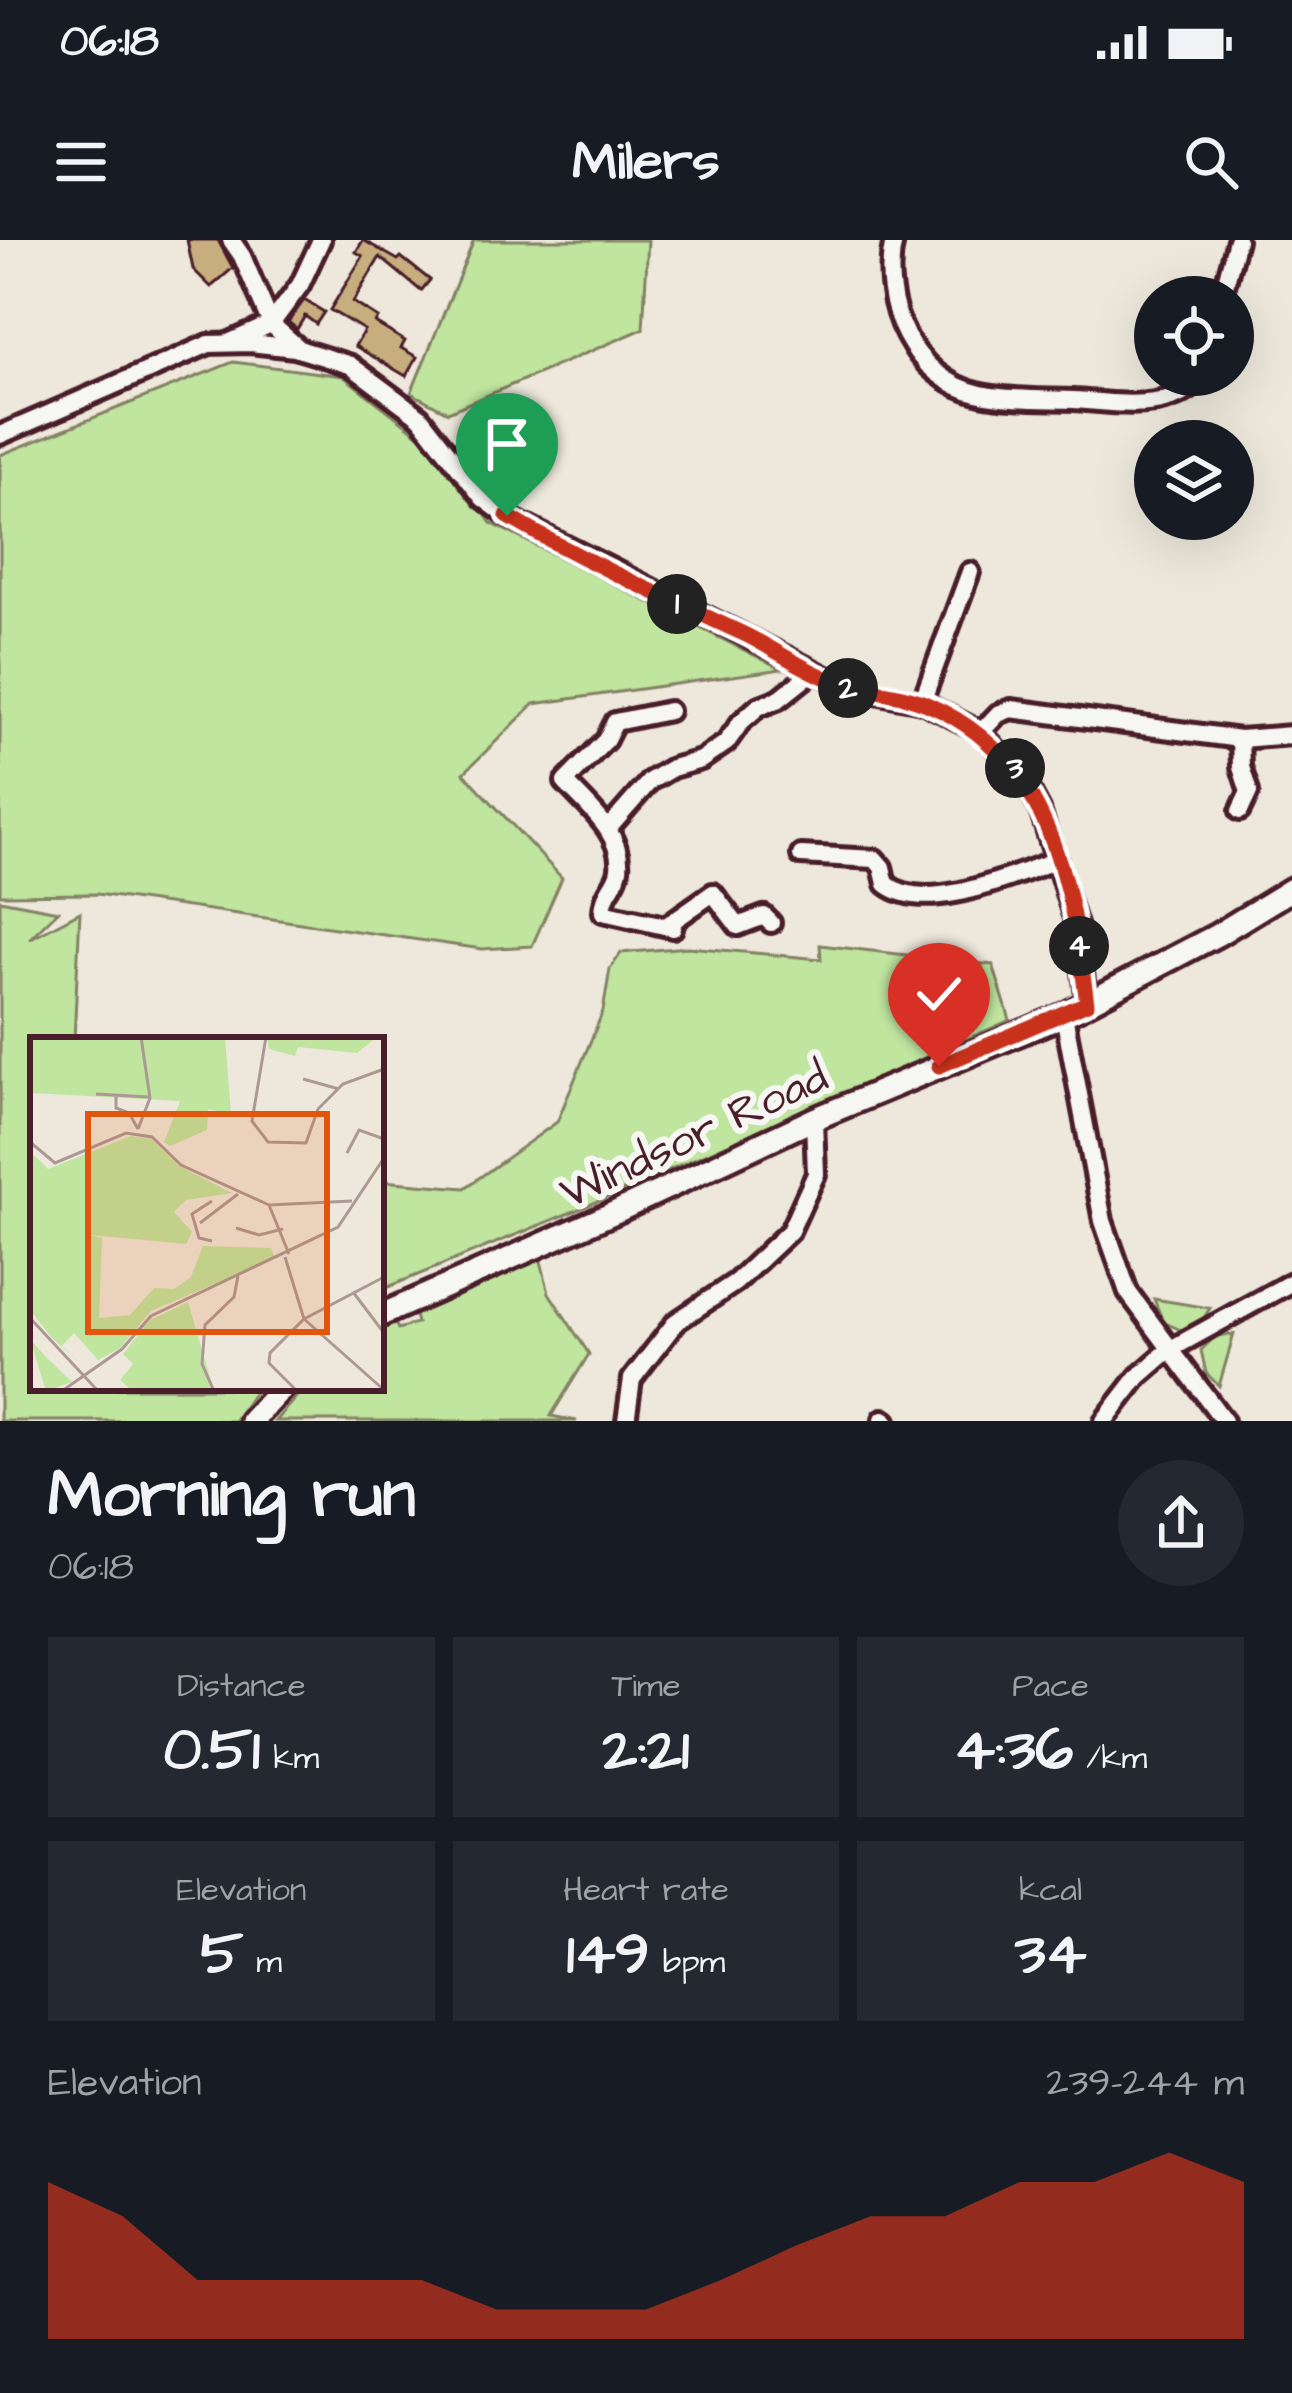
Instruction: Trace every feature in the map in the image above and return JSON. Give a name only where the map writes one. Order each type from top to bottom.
[{"type":"main road","name":"Windsor Road","points":[[384,1315],[814,1118],[1064,1015],[1292,889]]},
{"type":"main road","points":[[251,1421],[279,1391]]},
{"type":"street","points":[[231,240],[271,324],[295,340],[301,350]]},
{"type":"street","points":[[227,344],[271,324],[300,285],[321,240]]},
{"type":"street","points":[[894,240],[889,280],[898,322],[922,358],[942,376],[973,392],[1001,397],[1154,403],[1183,396]]},
{"type":"street","points":[[1228,276],[1237,240]]},
{"type":"street","points":[[0,435],[209,344],[301,350],[350,365],[420,417],[483,498],[507,516],[813,672],[849,688],[922,701],[982,732],[1024,780],[1040,810],[1077,928],[1087,1003]]},
{"type":"street","points":[[922,701],[970,572]]},
{"type":"street","points":[[608,829],[650,781],[672,768],[701,760],[726,743],[758,706],[779,699],[813,672]]},
{"type":"street","points":[[982,732],[998,714],[1030,710],[1240,740],[1292,735]]},
{"type":"street","points":[[669,711],[615,722],[606,740],[565,782],[608,829],[619,856],[619,875],[604,895],[603,912],[670,927],[713,893],[738,926],[764,916],[771,923]]},
{"type":"street","points":[[1240,740],[1240,767],[1249,792],[1240,811]]},
{"type":"street","points":[[801,855],[875,859],[886,884],[895,891],[925,894],[954,894],[1057,860]]},
{"type":"street","points":[[1064,1015],[1103,1221],[1128,1292],[1225,1421]]},
{"type":"street","points":[[626,1421],[632,1379],[676,1322],[736,1282],[790,1231],[816,1174],[814,1118]]},
{"type":"street","points":[[1105,1421],[1138,1377],[1168,1350],[1292,1282]]},
{"type":"green space","points":[[474,240],[648,240],[643,329],[448,412],[411,393]]},
{"type":"green space","points":[[233,362],[343,376],[439,450],[491,523],[782,669],[534,704],[464,773],[562,878],[532,946],[482,949],[97,894],[0,895],[0,455]]},
{"type":"green space","points":[[0,900],[58,911],[29,939],[80,912],[74,1037],[30,1037],[30,1391],[255,1391],[234,1421],[0,1421]]},
{"type":"green space","points":[[820,945],[993,965],[1010,1020],[589,1205],[384,1289],[384,1181],[465,1188],[557,1122],[603,1011],[610,969],[621,953],[688,947],[821,959]]},
{"type":"green space","points":[[540,1257],[549,1293],[589,1354],[551,1416],[577,1421],[275,1421],[301,1391],[384,1391],[384,1328],[395,1323],[398,1329],[417,1323],[415,1315]]},
{"type":"green space","points":[[1154,1299],[1210,1308],[1198,1327],[1181,1330],[1163,1322]]},
{"type":"green space","points":[[1234,1334],[1219,1386],[1206,1373],[1201,1350],[1216,1336]]},
{"type":"building","points":[[187,240],[218,240],[233,268],[211,287],[193,269]]},
{"type":"building","points":[[363,240],[398,260],[401,257],[430,280],[421,291],[380,257],[353,302],[378,318],[375,323],[405,341],[401,348],[417,357],[406,376],[355,346],[364,330],[330,310],[363,256],[356,252]]},
{"type":"building","points":[[304,300],[324,312],[316,324],[305,316],[297,329],[288,322]]},
{"type":"route","points":[[507,516],[813,672],[849,688],[922,701],[951,714],[982,732],[1024,780],[1040,810],[1077,928],[1087,1003],[939,1066]]}]
